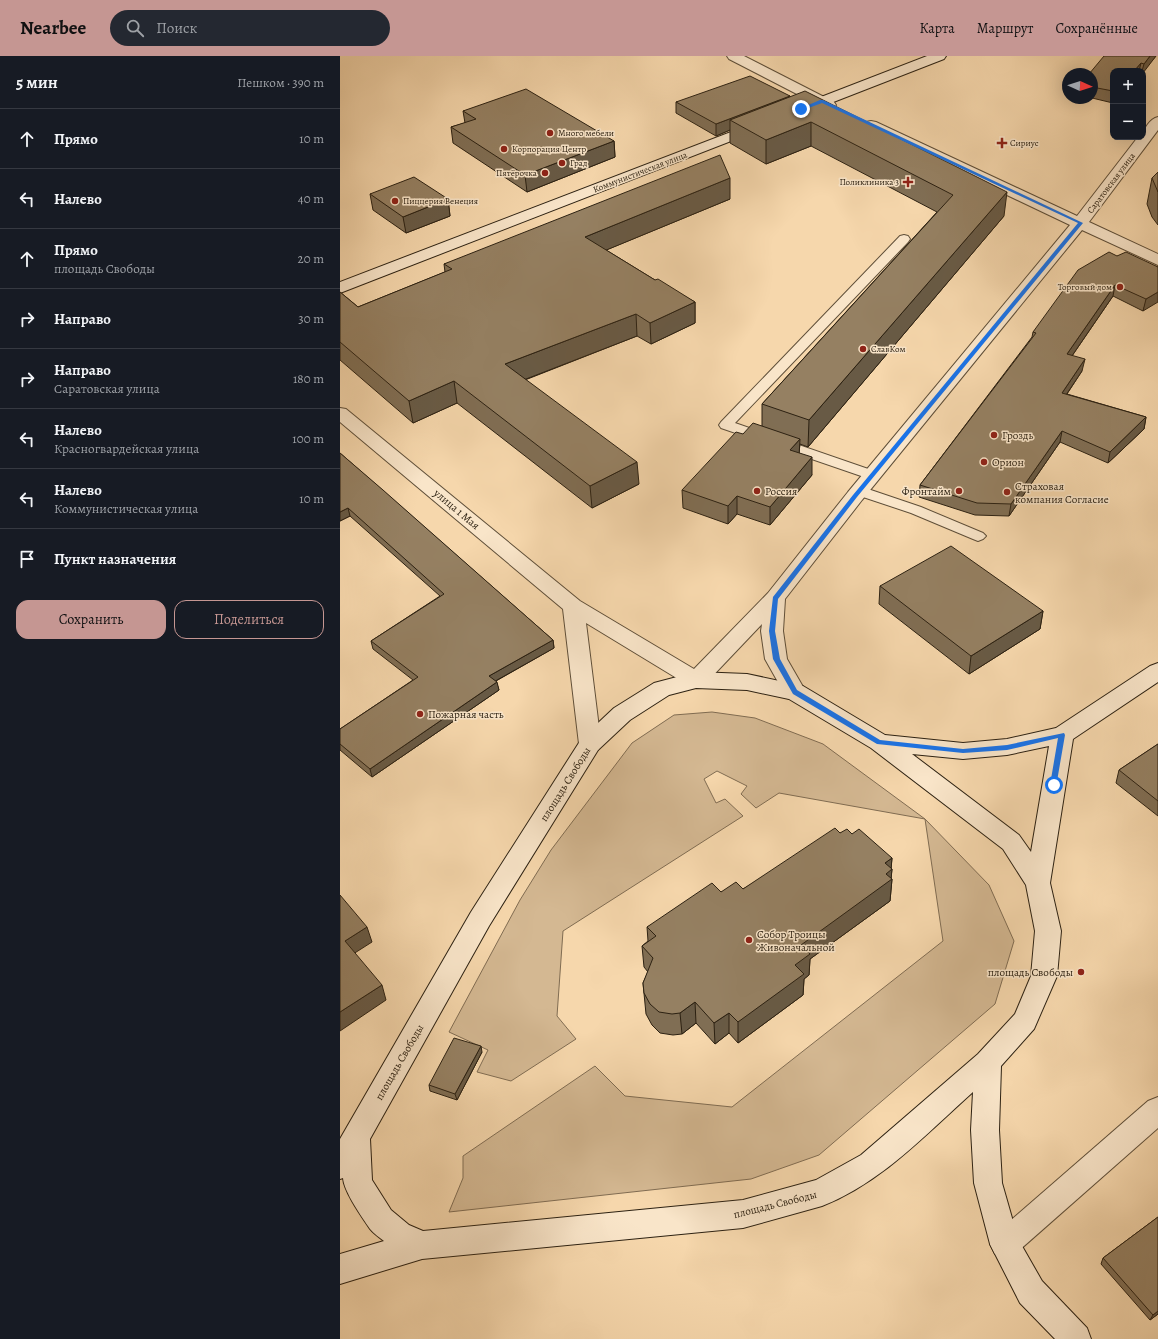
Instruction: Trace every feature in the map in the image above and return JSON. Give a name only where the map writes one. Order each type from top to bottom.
[{"type":"street","points":[[734,56],[842,111]]},
{"type":"street","name":"Коммунистическая улица","points":[[340,288],[939,56]]},
{"type":"street","points":[[856,118],[1158,260]]},
{"type":"street","name":"Саратовская улица","points":[[696,680],[775,598],[872,475],[1080,223],[1158,121]]},
{"type":"street","name":"улица 1 Мая","points":[[340,413],[573,606],[696,680]]},
{"type":"street","points":[[775,598],[772,631],[776,659],[795,692]]},
{"type":"street","points":[[573,606],[590,744]]},
{"type":"street","points":[[879,742],[963,751],[1007,747],[1062,735],[1158,671]]},
{"type":"street","name":"площадь Свободы","points":[[696,680],[747,682],[795,692],[879,742],[1011,842],[1038,883],[1048,931],[1044,976],[1025,1021],[988,1062],[871,1164],[822,1192],[744,1214],[422,1245],[399,1235],[381,1220],[358,1183],[356,1137],[480,919],[590,744],[622,714],[662,689],[696,680]]},
{"type":"street","points":[[1038,883],[1062,735]]},
{"type":"street","points":[[988,1062],[985,1130],[988,1183],[1005,1244],[1031,1292],[1076,1339]]},
{"type":"street","points":[[1005,1244],[1158,1110]]},
{"type":"street","points":[[340,1166],[356,1137]]},
{"type":"street","points":[[340,1269],[422,1245]]},
{"type":"lane","points":[[872,475],[726,425],[904,239]]},
{"type":"lane","points":[[859,491],[916,510],[978,536]]},
{"type":"shaded area","points":[[712,712],[755,718],[823,744],[925,819],[779,793],[756,808],[741,794],[747,786],[717,771],[704,779],[716,803],[725,799],[743,816],[563,931],[557,1016],[576,1039],[511,1081],[477,1072],[488,1050],[449,1032],[520,900],[551,850],[632,743],[674,715]]},
{"type":"shaded area","points":[[925,819],[989,885],[1014,941],[995,1004],[819,1155],[751,1179],[449,1212],[463,1178],[463,1156],[595,1066],[625,1096],[732,1107],[943,941]]},
{"type":"building","points":[[1104,56],[1150,56],[1144,64],[1141,63],[1137,68],[1110,68],[1110,90],[1098,88],[1098,68],[1094,68]]},
{"type":"building","points":[[750,76],[790,96],[716,124],[676,102]]},
{"type":"building","points":[[526,89],[614,141],[525,175],[451,127],[476,119],[463,111]]},
{"type":"building","points":[[805,91],[1007,192],[809,420],[762,404],[953,195],[811,122],[766,140],[730,120]]},
{"type":"building","points":[[720,155],[730,178],[585,237],[655,280],[658,279],[695,302],[650,323],[636,314],[505,364],[637,462],[590,486],[454,381],[409,401],[340,342],[340,292],[358,307],[452,269],[444,264]]},
{"type":"building","points":[[1158,172],[1158,192],[1152,178]]},
{"type":"building","points":[[414,177],[448,199],[403,217],[370,194]]},
{"type":"building","points":[[1109,252],[1117,256],[1126,252],[1158,267],[1158,292],[1146,299],[1115,285],[1067,354],[1085,359],[1062,393],[1146,417],[1110,452],[1062,431],[1011,504],[977,503],[920,485],[1036,333],[1033,332],[1078,270]]},
{"type":"building","points":[[753,423],[800,439],[790,450],[812,457],[770,507],[737,496],[728,506],[682,490],[736,432],[743,434]]},
{"type":"building","points":[[340,453],[553,640],[489,676],[497,682],[370,769],[340,744],[340,729],[418,677],[371,641],[444,594],[348,508],[340,512]]},
{"type":"building","points":[[951,546],[1043,611],[971,656],[880,586]]},
{"type":"building","points":[[1158,744],[1158,801],[1119,770]]},
{"type":"building","name":"Собор Троицы Живоначальной","points":[[835,828],[840,833],[847,829],[852,834],[859,829],[892,858],[885,863],[892,869],[886,874],[892,879],[801,945],[810,954],[795,965],[804,974],[738,1022],[729,1013],[714,1023],[695,1002],[680,1013],[672,1014],[659,1012],[650,1004],[644,993],[643,983],[653,958],[642,946],[656,936],[647,927],[712,883],[721,892],[736,882],[743,889]]},
{"type":"building","points":[[340,895],[367,927],[345,941],[382,985],[340,1012]]},
{"type":"building","points":[[454,1038],[481,1046],[455,1094],[429,1085]]},
{"type":"building","points":[[1158,1217],[1158,1311],[1153,1315],[1103,1258]]},
{"type":"place","name":"Много мебели","points":[[550,133]]},
{"type":"place","name":"Сириус","points":[[1002,143]]},
{"type":"place","name":"Корпорация Центр","points":[[504,149]]},
{"type":"place","name":"Град","points":[[562,163]]},
{"type":"place","name":"Пятёрочка","points":[[545,173]]},
{"type":"place","name":"Поликлиника 3","points":[[908,182]]},
{"type":"place","name":"Пиццерия Венеция","points":[[395,201]]},
{"type":"place","name":"Торговый дом","points":[[1120,287]]},
{"type":"place","name":"СлавКом","points":[[863,349]]},
{"type":"place","name":"Гроздь","points":[[994,435]]},
{"type":"place","name":"Орион","points":[[984,462]]},
{"type":"place","name":"Россия","points":[[757,491]]},
{"type":"place","name":"Фронтайм","points":[[959,491]]},
{"type":"place","name":"Страховая компания Согласие","points":[[1007,492]]},
{"type":"place","name":"Пожарная часть","points":[[420,714]]},
{"type":"place","name":"Собор Троицы Живоначальной","points":[[749,940]]},
{"type":"place","name":"площадь Свободы","points":[[1081,972]]},
{"type":"route","points":[[801,109],[822,101],[1080,223],[855,496],[775,598],[772,631],[776,659],[795,692],[879,742],[963,751],[1007,747],[1062,735],[1054,785]]}]
